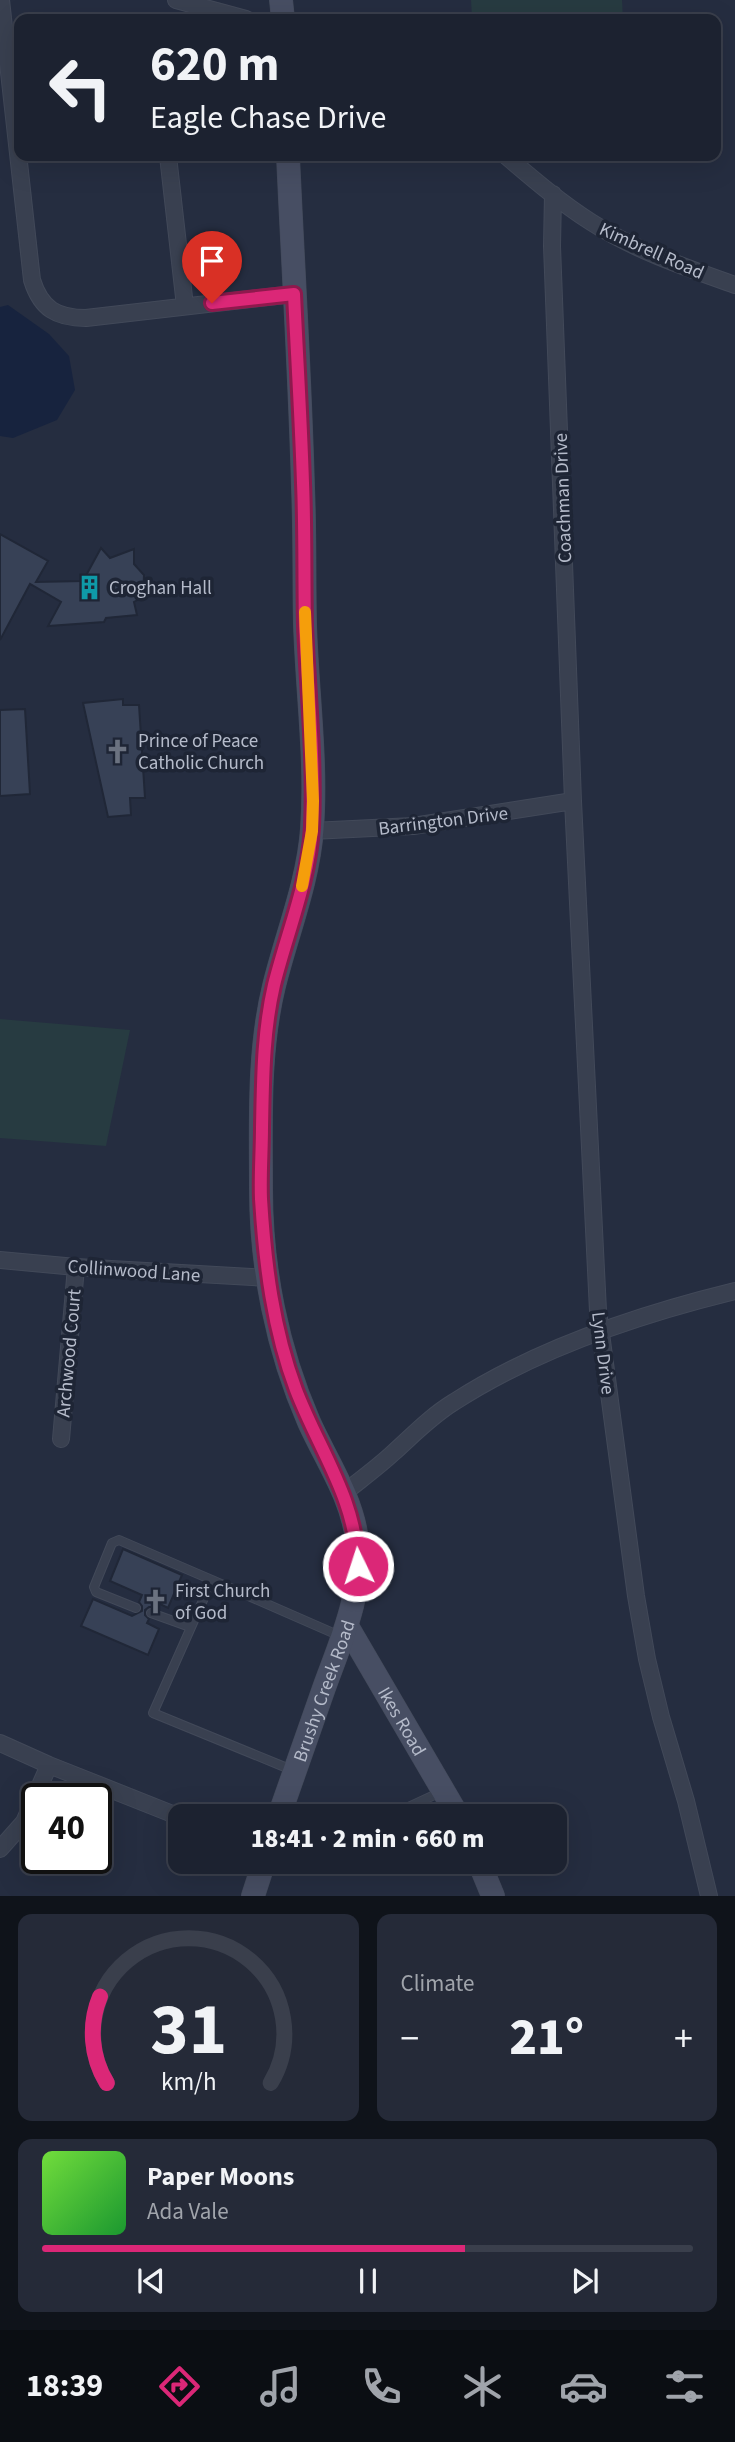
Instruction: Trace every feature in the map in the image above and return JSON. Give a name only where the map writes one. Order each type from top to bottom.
[{"type":"street","points":[[176,0],[228,14]]},
{"type":"street","points":[[3,2],[14,109]]},
{"type":"street","points":[[19,161],[32,280],[36,293],[48,308],[68,318],[294,294]]},
{"type":"street","points":[[169,161],[185,306]]},
{"type":"street","name":"Brushy Creek Road","points":[[283,1804],[345,1632],[358,1557],[357,1538],[344,1493],[309,1422],[278,1333],[269,1278],[261,1194],[265,1041],[274,985],[305,878],[312,831],[303,485],[288,161]]},
{"type":"street","name":"Kimbrell Road","points":[[512,161],[591,222],[627,241],[735,285]]},
{"type":"street","name":"Coachman Drive","points":[[553,194],[552,246],[573,801]]},
{"type":"street","name":"Barrington Drive","points":[[312,831],[413,826],[573,801]]},
{"type":"street","name":"Lynn Drive","points":[[573,801],[601,1333],[647,1659],[709,1896]]},
{"type":"street","name":"Collinwood Lane","points":[[0,1260],[269,1278]]},
{"type":"street","name":"Archwood Court","points":[[61,1439],[76,1267]]},
{"type":"street","points":[[344,1493],[393,1454],[428,1420],[452,1403],[516,1367],[601,1333],[735,1292]]},
{"type":"street","name":"Ikes Road","points":[[345,1632],[451,1804]]},
{"type":"street","points":[[0,1743],[168,1812]]},
{"type":"street","points":[[0,1849],[24,1822],[49,1765]]},
{"type":"street","points":[[253,1896],[260,1874]]},
{"type":"street","points":[[484,1874],[493,1896]]},
{"type":"lane","points":[[136,1608],[96,1592],[93,1587],[112,1543],[119,1540],[315,1627],[345,1632]]},
{"type":"lane","points":[[212,1580],[153,1713],[295,1771]]},
{"type":"lane","points":[[151,1614],[190,1627]]},
{"type":"lane","points":[[415,1804],[444,1791]]},
{"type":"shaded area","points":[[471,0],[622,0],[623,14],[472,14]]},
{"type":"shaded area","points":[[0,1019],[130,1030],[106,1146],[0,1138]]},
{"type":"water","points":[[8,305],[49,334],[69,356],[75,390],[57,420],[13,438],[0,436],[0,307]]},
{"type":"building","name":"Croghan Hall","points":[[0,534],[48,561],[36,582],[83,581],[101,548],[110,558],[134,549],[134,564],[144,575],[143,597],[134,602],[137,615],[106,618],[104,622],[48,626],[61,602],[30,584],[0,640]]},
{"type":"building","name":"Prince of Peace Catholic Church","points":[[123,699],[123,705],[139,705],[145,798],[130,798],[131,815],[108,817],[83,703]]},
{"type":"building","points":[[25,709],[30,794],[0,796],[0,710]]},
{"type":"building","name":"First Church of God","points":[[123,1549],[182,1575],[168,1608],[156,1602],[154,1607],[145,1610],[149,1619],[147,1623],[159,1629],[148,1655],[81,1626],[93,1599],[132,1616],[142,1611],[139,1602],[142,1595],[110,1581]]},
{"type":"slow traffic","points":[[302,886],[312,831],[313,801],[305,612]]},
{"type":"place","name":"Croghan Hall","points":[[89,587]]},
{"type":"place","name":"Prince of Peace Catholic Church","points":[[118,751]]},
{"type":"place","name":"First Church of God","points":[[155,1601]]},
{"type":"route","points":[[212,303],[294,294],[303,485],[312,831],[305,878],[268,1014],[261,1194],[264,1243],[278,1333],[309,1422],[344,1493],[357,1538],[358,1566]]}]
